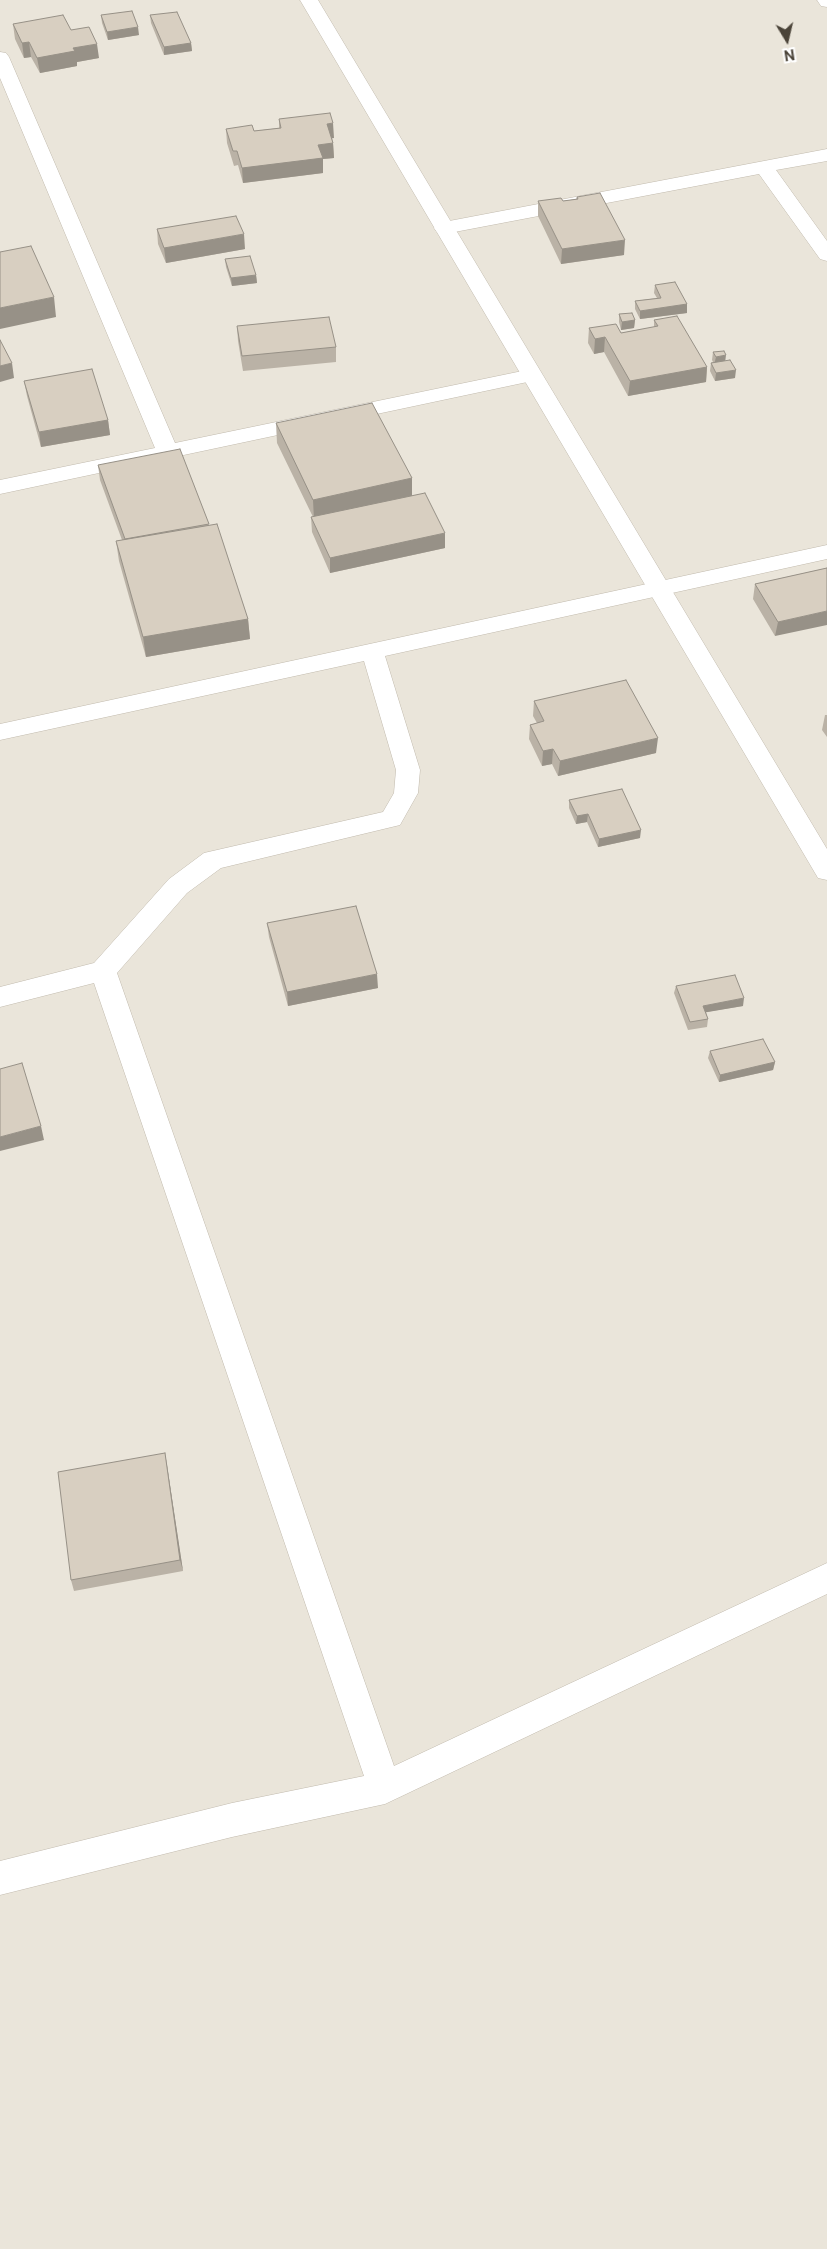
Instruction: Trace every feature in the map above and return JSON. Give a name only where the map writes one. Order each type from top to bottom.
[{"type":"street","points":[[309,0],[827,871]]},
{"type":"street","points":[[0,57],[167,451]]},
{"type":"street","points":[[444,228],[827,155]]},
{"type":"street","points":[[764,167],[827,255]]},
{"type":"street","points":[[0,487],[532,375]]},
{"type":"street","points":[[0,732],[827,552]]},
{"type":"street","points":[[0,997],[103,971],[178,886],[213,860],[391,819],[406,793],[408,770],[372,650]]},
{"type":"street","points":[[103,971],[385,1788]]},
{"type":"street","points":[[0,1878],[232,1820],[385,1788],[827,1578]]},
{"type":"shaded area","points":[[0,0],[827,0],[827,2249],[0,2249]]},
{"type":"building","points":[[132,11],[138,27],[107,32],[101,15]]},
{"type":"building","points":[[177,12],[191,43],[164,47],[150,15]]},
{"type":"building","points":[[63,15],[71,30],[89,27],[97,44],[73,48],[75,51],[37,58],[29,42],[22,43],[13,24]]},
{"type":"building","points":[[330,113],[333,123],[327,124],[333,143],[318,145],[323,158],[242,168],[237,151],[233,151],[226,129],[252,125],[254,131],[281,128],[279,119]]},
{"type":"building","points":[[600,193],[625,240],[562,249],[538,201],[561,198],[563,201]]},
{"type":"building","points":[[236,216],[244,234],[164,248],[157,229]]},
{"type":"building","points":[[31,246],[54,297],[0,308],[0,252]]},
{"type":"building","points":[[250,256],[256,275],[231,278],[225,259]]},
{"type":"building","points":[[675,282],[687,304],[640,311],[635,301],[661,298],[655,285]]},
{"type":"building","points":[[632,313],[635,320],[622,322],[619,314]]},
{"type":"building","points":[[677,316],[707,367],[630,381],[605,337],[595,339],[589,328],[616,324],[621,333],[658,326],[654,320]]},
{"type":"building","points":[[329,317],[336,347],[242,356],[237,326]]},
{"type":"building","points":[[0,340],[12,363],[0,366]]},
{"type":"building","points":[[724,351],[726,355],[716,357],[713,352]]},
{"type":"building","points":[[730,360],[736,370],[716,373],[711,363]]},
{"type":"building","points":[[92,369],[108,420],[39,432],[24,381]]},
{"type":"building","points":[[372,403],[412,478],[313,500],[276,423]]},
{"type":"building","points":[[180,449],[209,524],[125,539],[98,465]]},
{"type":"building","points":[[425,493],[445,533],[330,558],[311,517]]},
{"type":"building","points":[[217,524],[248,619],[143,637],[116,541]]},
{"type":"building","points":[[827,568],[827,611],[778,622],[755,584]]},
{"type":"building","points":[[626,680],[658,738],[560,761],[553,749],[543,751],[530,725],[544,721],[534,701]]},
{"type":"building","points":[[622,789],[641,830],[599,839],[588,814],[577,816],[569,800]]},
{"type":"building","points":[[356,906],[377,974],[287,992],[267,923]]},
{"type":"building","points":[[735,975],[744,998],[703,1006],[708,1019],[690,1022],[676,986]]},
{"type":"building","points":[[763,1039],[775,1062],[720,1075],[710,1051]]},
{"type":"building","points":[[22,1063],[41,1126],[0,1137],[0,1069]]},
{"type":"building","points":[[165,1453],[180,1560],[71,1580],[58,1472]]}]
